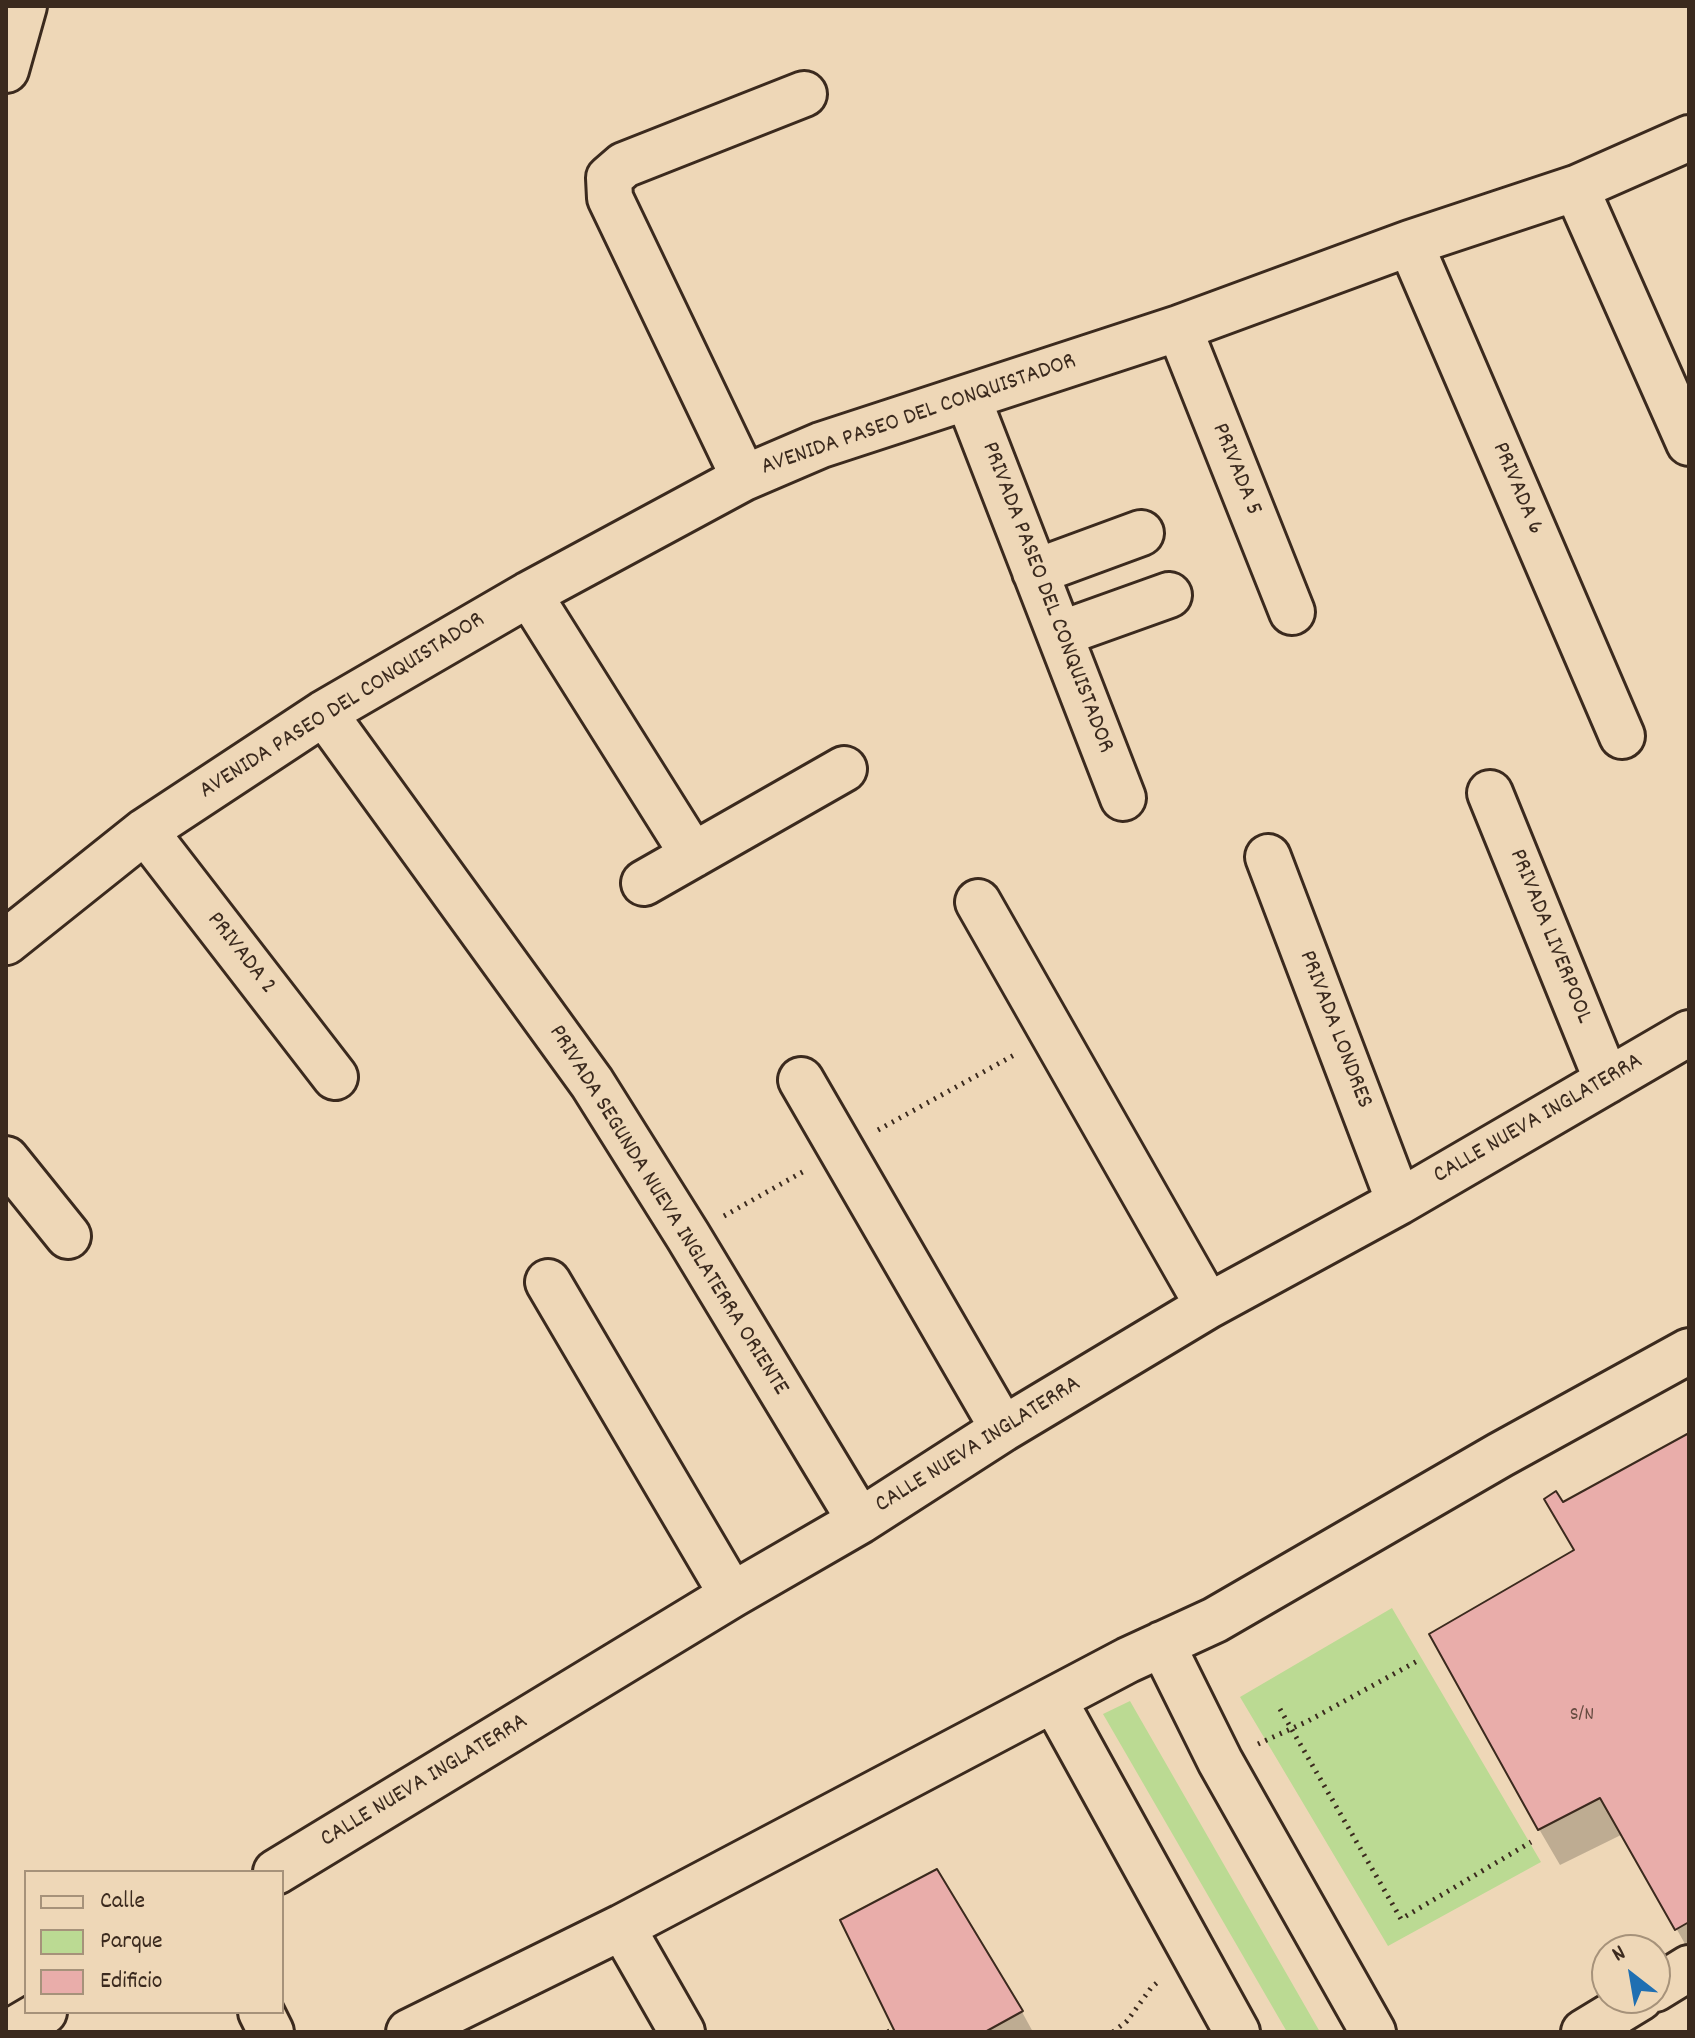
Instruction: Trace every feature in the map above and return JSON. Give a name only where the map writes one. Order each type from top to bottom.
[{"type":"street","points":[[6,70],[25,7]]},
{"type":"street","points":[[744,478],[610,198],[609,178],[624,165],[804,94]]},
{"type":"street","name":"AVENIDA PASEO DEL CONQUISTADOR","points":[[6,942],[145,831],[324,713],[529,594],[744,478],[821,445],[1179,328],[1410,243],[1576,188],[1689,138]]},
{"type":"street","points":[[1576,188],[1689,443]]},
{"type":"street","name":"PRIVADA 6","points":[[1410,243],[1622,736]]},
{"type":"street","name":"PRIVADA 5","points":[[1179,328],[1292,612]]},
{"type":"street","name":"PRIVADA PASEO DEL CONQUISTADOR","points":[[968,398],[1123,798]]},
{"type":"street","points":[[1035,572],[1141,533]]},
{"type":"street","points":[[529,594],[693,855]]},
{"type":"street","points":[[1060,634],[1169,595]]},
{"type":"street","name":"PRIVADA SEGUNDA NUEVA INGLATERRA ORIENTE","points":[[324,713],[592,1083],[860,1521]]},
{"type":"street","points":[[644,883],[844,769]]},
{"type":"street","name":"PRIVADA LIVERPOOL","points":[[1490,793],[1607,1081]]},
{"type":"street","name":"PRIVADA 2","points":[[145,831],[335,1077]]},
{"type":"street","name":"PRIVADA LONDRES","points":[[1268,857],[1399,1202]]},
{"type":"street","points":[[978,902],[1208,1306]]},
{"type":"street","name":"CALLE NUEVA INGLATERRA","points":[[279,1870],[732,1595],[860,1521],[1003,1429],[1208,1306],[1399,1202],[1689,1033]]},
{"type":"street","points":[[801,1080],[1003,1429]]},
{"type":"street","points":[[6,1159],[68,1236]]},
{"type":"street","points":[[548,1282],[732,1595]]},
{"type":"street","points":[[409,2032],[622,1927],[1162,1644],[1215,1620],[1500,1455],[1689,1351]]},
{"type":"street","points":[[1162,1644],[1220,1761],[1373,2032]]},
{"type":"street","points":[[1054,1700],[1237,2032]]},
{"type":"street","points":[[622,1927],[682,2032]]},
{"type":"street","points":[[1671,1979],[1689,1968]]},
{"type":"street","points":[[10,2032],[41,2014]]},
{"type":"street","points":[[262,2014],[271,2032]]},
{"type":"street","points":[[1584,2032],[1614,2014]]},
{"type":"path","points":[[1220,1761],[1291,1729],[1421,1659]]},
{"type":"path","points":[[1280,1709],[1401,1919],[1531,1842]]},
{"type":"path","points":[[1113,2032],[1127,2021],[1151,1988],[1193,1955]]},
{"type":"green space","points":[[1392,1608],[1541,1862],[1388,1946],[1240,1697]]},
{"type":"green space","points":[[1130,1701],[1320,2032],[1287,2032],[1103,1714]]},
{"type":"building","points":[[1689,1433],[1689,1922],[1675,1930],[1600,1798],[1538,1830],[1429,1634],[1574,1550],[1544,1499],[1556,1491],[1563,1502]]},
{"type":"building","points":[[937,1869],[1023,2011],[985,2032],[895,2032],[840,1920]]}]
